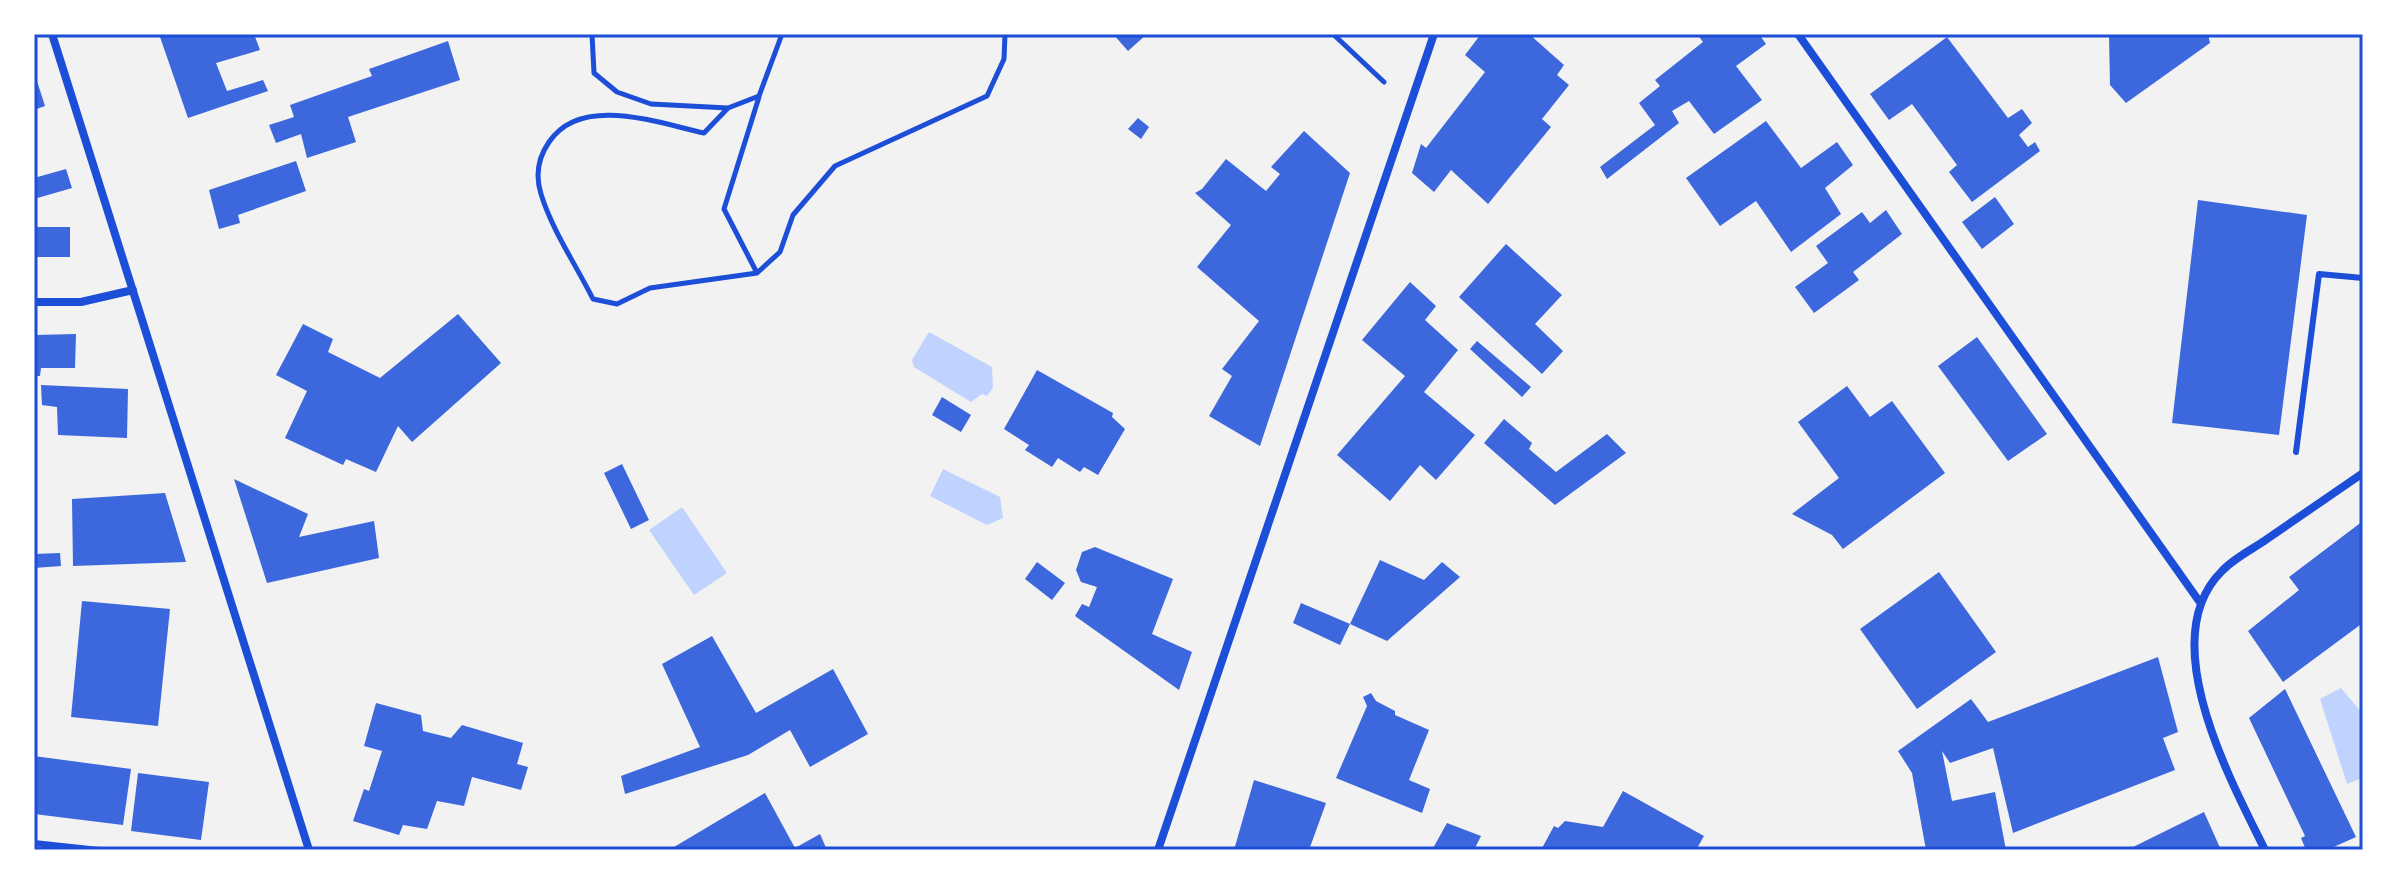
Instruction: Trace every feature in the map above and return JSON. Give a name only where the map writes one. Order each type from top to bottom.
[{"type":"street","points":[[52,34],[309,850]]},
{"type":"street","points":[[1158,850],[1434,34]]},
{"type":"street","points":[[1798,34],[2199,601]]},
{"type":"street","points":[[34,302],[81,302],[133,290]]},
{"type":"street","points":[[2265,850],[2222,763],[2203,703],[2195,648],[2199,601],[2222,570],[2363,473]]},
{"type":"lane","points":[[2296,452],[2319,274],[2363,278]]},
{"type":"lane","points":[[34,843],[99,850]]},
{"type":"path","points":[[592,34],[594,73],[617,92],[651,104],[728,108],[759,96]]},
{"type":"path","points":[[757,273],[724,209],[782,34]]},
{"type":"path","points":[[728,108],[704,133],[616,114],[571,121],[557,130],[538,158],[540,193],[593,299],[617,304],[650,288],[757,273],[780,252],[793,215],[835,166],[987,96],[1004,59],[1005,34]]},
{"type":"path","points":[[1333,34],[1381,81],[1415,95]]},
{"type":"water","points":[[929,332],[992,367],[993,388],[987,396],[982,394],[971,402],[914,367],[912,360]]},
{"type":"water","points":[[943,469],[1000,497],[1003,518],[987,525],[930,496]]},
{"type":"water","points":[[682,507],[727,573],[694,595],[649,530]]},
{"type":"water","points":[[2341,688],[2363,714],[2362,778],[2347,784],[2320,699]]},
{"type":"building","points":[[159,34],[254,34],[260,50],[216,63],[227,91],[263,80],[268,91],[188,118]]},
{"type":"building","points":[[1113,34],[1147,34],[1128,51]]},
{"type":"building","points":[[1481,34],[1529,34],[1564,65],[1557,75],[1569,85],[1542,119],[1551,127],[1488,204],[1451,170],[1434,192],[1412,173],[1421,144],[1426,148],[1485,72],[1465,55]]},
{"type":"building","points":[[1697,34],[1759,34],[1766,44],[1736,66],[1762,100],[1714,134],[1689,101],[1672,111],[1679,123],[1607,179],[1600,167],[1655,125],[1639,103],[1660,86],[1655,80],[1703,42]]},
{"type":"building","points":[[2109,34],[2208,34],[2210,43],[2126,103],[2110,85]]},
{"type":"building","points":[[1947,37],[2008,118],[2022,109],[2032,123],[2019,135],[2028,147],[2035,142],[2040,151],[1972,202],[1949,172],[1957,165],[1912,104],[1889,120],[1870,94]]},
{"type":"building","points":[[448,41],[460,80],[348,117],[356,142],[307,158],[301,134],[276,143],[269,125],[294,117],[290,105],[372,76],[369,69]]},
{"type":"building","points":[[37,81],[45,106],[34,110],[34,82]]},
{"type":"building","points":[[1138,118],[1149,127],[1141,139],[1128,129]]},
{"type":"building","points":[[1766,121],[1801,168],[1837,142],[1853,165],[1825,188],[1841,214],[1791,252],[1756,201],[1720,226],[1686,178]]},
{"type":"building","points":[[1304,131],[1350,173],[1260,446],[1209,416],[1232,376],[1222,369],[1259,321],[1197,267],[1231,225],[1195,193],[1202,189],[1226,159],[1266,191],[1280,174],[1271,167]]},
{"type":"building","points":[[296,161],[306,191],[238,215],[240,223],[219,229],[209,190]]},
{"type":"building","points":[[66,169],[72,188],[34,199],[34,178]]},
{"type":"building","points":[[1995,197],[2014,224],[1982,249],[1962,222]]},
{"type":"building","points":[[2198,200],[2307,215],[2279,435],[2172,423]]},
{"type":"building","points":[[1886,210],[1902,234],[1853,272],[1859,280],[1814,313],[1795,287],[1828,263],[1816,246],[1862,212],[1870,223]]},
{"type":"building","points":[[34,227],[70,227],[70,257],[34,257]]},
{"type":"building","points":[[1506,244],[1562,295],[1535,324],[1563,351],[1542,374],[1459,297]]},
{"type":"building","points":[[1410,282],[1436,306],[1425,320],[1458,350],[1424,392],[1475,435],[1436,480],[1420,465],[1390,501],[1337,455],[1405,376],[1362,340]]},
{"type":"building","points":[[458,314],[501,363],[412,442],[398,426],[376,472],[346,459],[343,465],[285,438],[307,391],[276,375],[303,324],[333,339],[328,352],[380,378]]},
{"type":"building","points":[[76,334],[75,368],[41,368],[40,376],[34,376],[34,335]]},
{"type":"building","points":[[1977,337],[2047,434],[2008,461],[1938,366]]},
{"type":"building","points":[[1477,341],[1531,387],[1522,397],[1470,349]]},
{"type":"building","points":[[1037,370],[1113,413],[1112,417],[1125,429],[1098,475],[1084,467],[1080,472],[1058,458],[1052,467],[1025,450],[1029,445],[1004,429]]},
{"type":"building","points":[[41,385],[128,389],[127,438],[58,435],[57,407],[42,405]]},
{"type":"building","points":[[1847,386],[1870,417],[1892,401],[1945,473],[1843,549],[1832,535],[1792,514],[1839,478],[1798,422]]},
{"type":"building","points":[[942,397],[971,415],[961,432],[932,415]]},
{"type":"building","points":[[1504,419],[1532,443],[1529,449],[1556,472],[1607,434],[1626,453],[1555,505],[1484,443]]},
{"type":"building","points":[[622,464],[649,520],[631,529],[604,473]]},
{"type":"building","points":[[234,479],[308,514],[299,537],[374,521],[379,558],[267,583]]},
{"type":"building","points":[[165,493],[186,562],[73,566],[72,499]]},
{"type":"building","points":[[2363,521],[2363,629],[2360,625],[2283,682],[2248,631],[2299,590],[2289,577]]},
{"type":"building","points":[[1095,547],[1173,579],[1152,634],[1192,652],[1179,690],[1075,616],[1082,604],[1089,607],[1097,587],[1081,582],[1076,570],[1082,552]]},
{"type":"building","points":[[60,553],[61,566],[34,568],[34,554]]},
{"type":"building","points":[[1380,560],[1424,580],[1442,562],[1460,577],[1387,641],[1350,624]]},
{"type":"building","points":[[1037,562],[1065,583],[1052,600],[1025,579]]},
{"type":"building","points":[[1939,572],[1996,652],[1917,709],[1860,629]]},
{"type":"building","points":[[82,601],[170,609],[158,726],[71,717]]},
{"type":"building","points":[[1301,603],[1350,624],[1340,645],[1293,623]]},
{"type":"building","points":[[712,636],[756,713],[833,669],[868,734],[810,767],[790,730],[748,755],[625,794],[621,776],[700,747],[662,664]]},
{"type":"building","points":[[2158,657],[2178,732],[2163,738],[2175,770],[2013,833],[1993,748],[1950,763],[1942,751],[1952,801],[1995,792],[2006,850],[1926,850],[1912,773],[1898,751],[1971,699],[1988,722]]},
{"type":"building","points":[[2285,689],[2356,837],[2327,850],[2306,850],[2301,838],[2305,836],[2249,718]]},
{"type":"building","points":[[1371,693],[1376,701],[1395,711],[1395,715],[1429,730],[1409,780],[1430,789],[1422,813],[1336,778],[1367,706],[1363,697]]},
{"type":"building","points":[[376,703],[421,715],[423,731],[451,738],[462,725],[523,743],[517,764],[528,767],[521,790],[472,777],[464,806],[437,801],[427,829],[403,825],[399,835],[353,821],[364,789],[369,791],[382,751],[364,746]]},
{"type":"building","points":[[34,756],[131,769],[123,825],[34,814]]},
{"type":"building","points":[[138,773],[209,782],[201,840],[131,831]]},
{"type":"building","points":[[1254,780],[1326,803],[1309,850],[1234,850]]},
{"type":"building","points":[[1623,791],[1704,836],[1696,850],[1541,850],[1554,826],[1558,828],[1565,821],[1603,827]]},
{"type":"building","points":[[765,793],[795,848],[820,834],[827,850],[669,850]]},
{"type":"building","points":[[2204,812],[2221,850],[2127,850]]},
{"type":"building","points":[[1447,823],[1481,836],[1474,850],[1432,850]]}]
